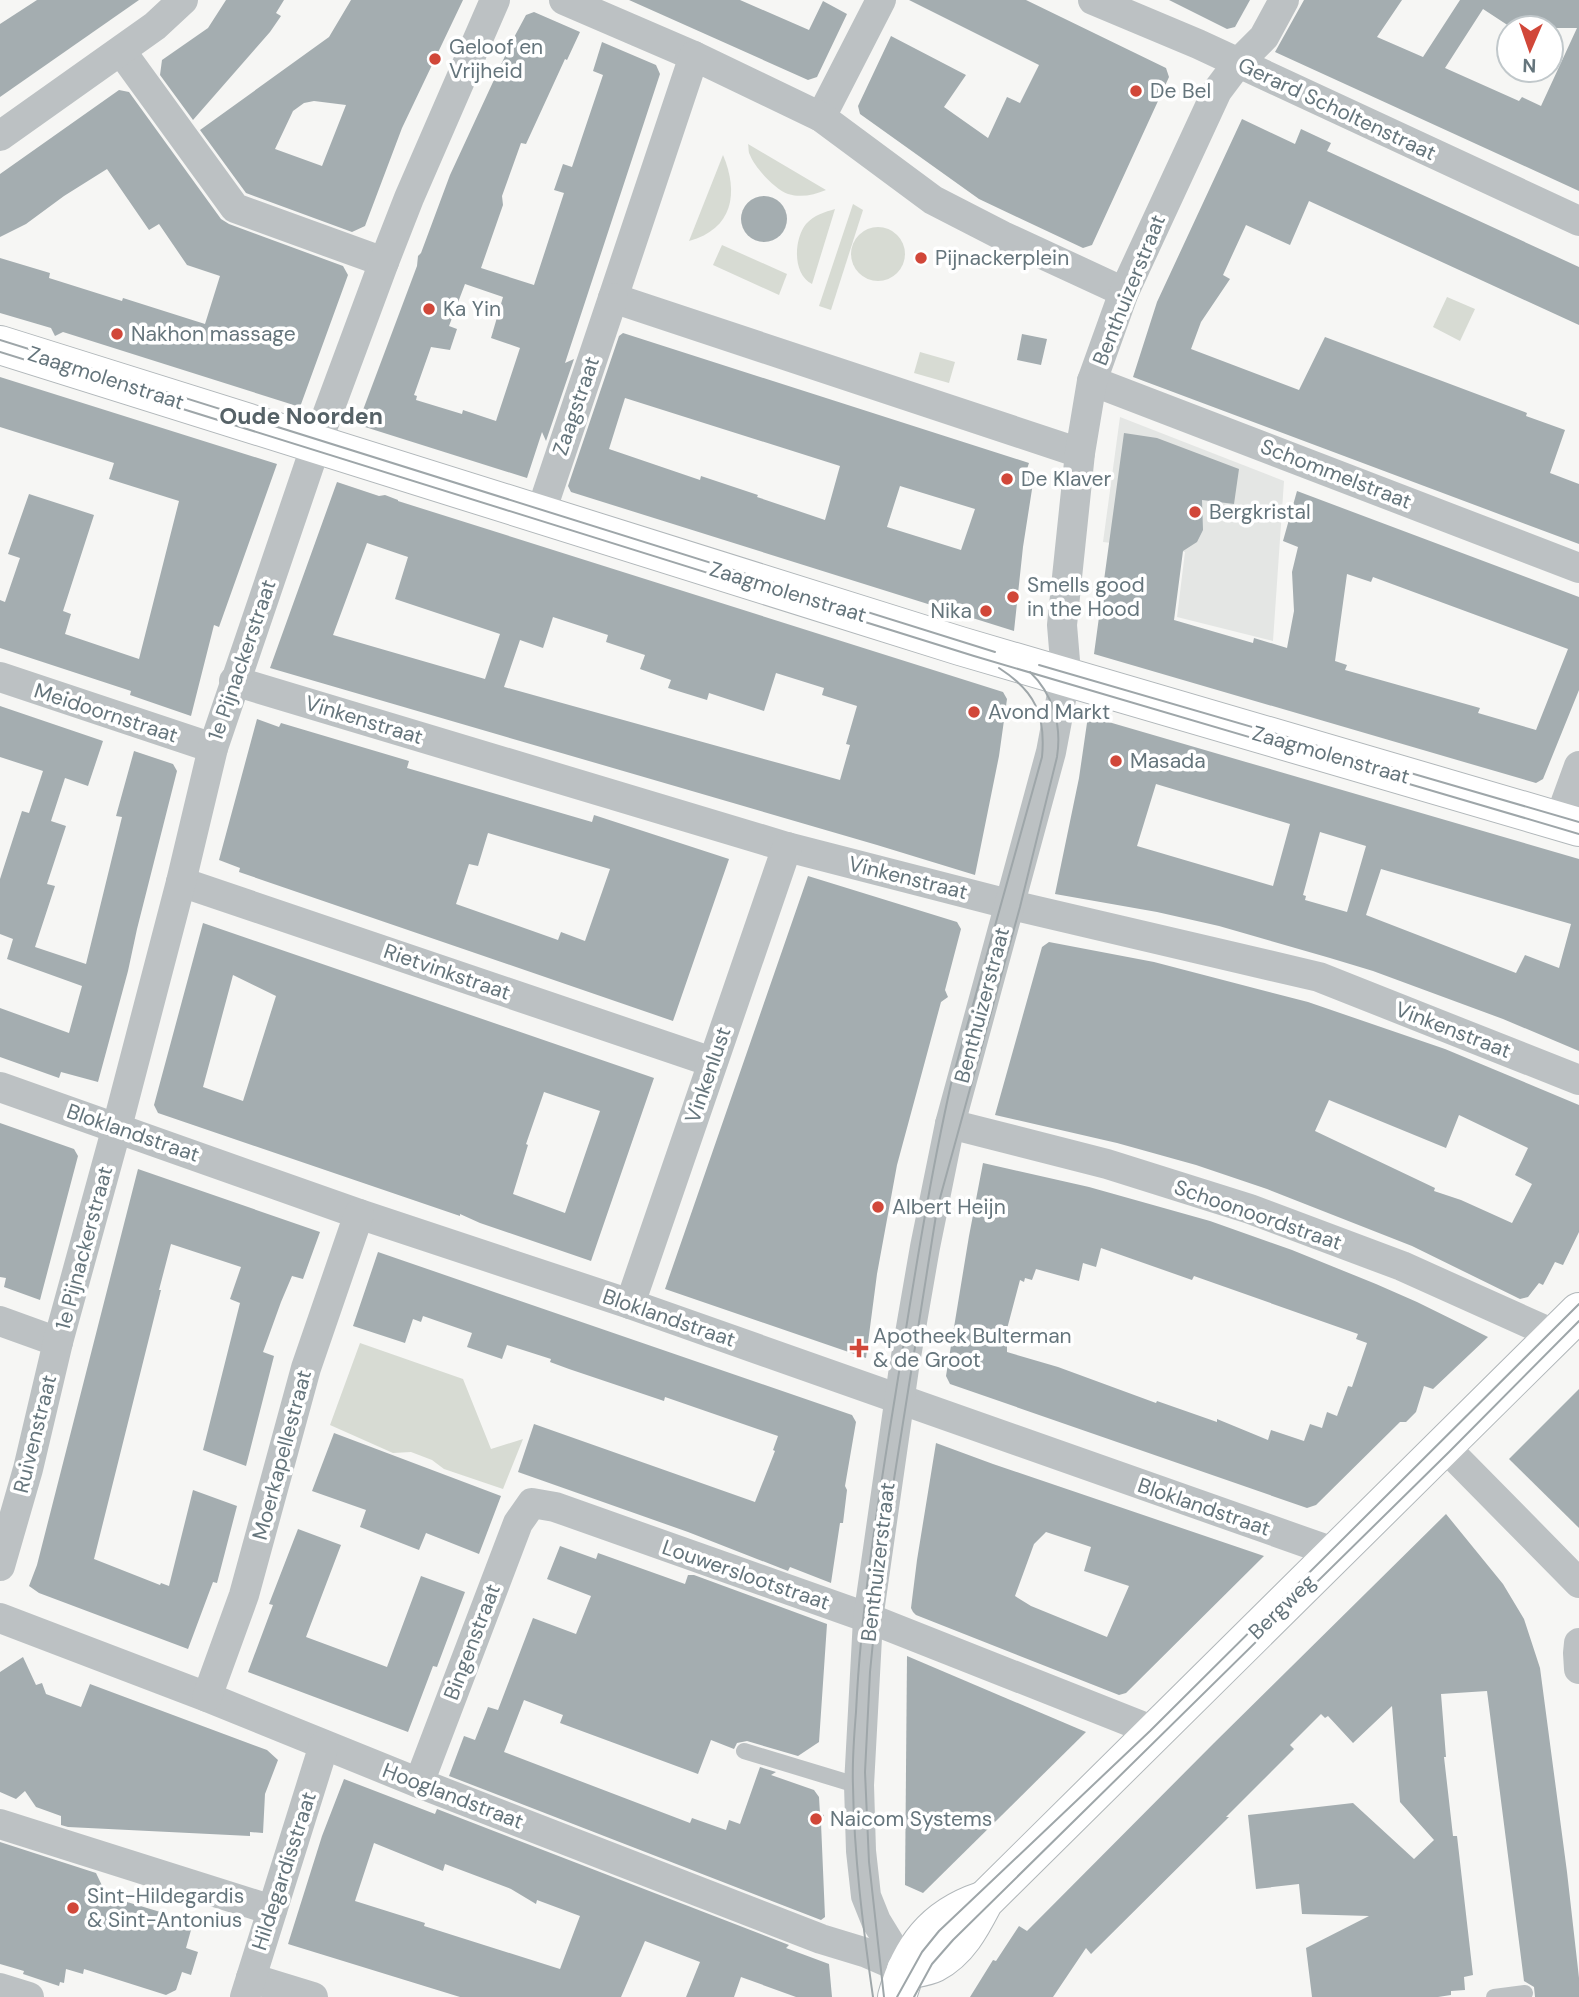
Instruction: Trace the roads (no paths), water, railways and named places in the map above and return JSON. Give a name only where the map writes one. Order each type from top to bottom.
[{"type":"street","points":[[0,136],[155,26],[183,0]]},
{"type":"street","name":"1e Pijnackerstraat","points":[[58,1342],[181,882],[212,748],[316,445],[384,262],[495,0]]},
{"type":"street","points":[[564,0],[694,56],[821,117],[933,200],[1124,292]]},
{"type":"street","points":[[821,117],[881,0]]},
{"type":"street","name":"Gerard Scholtenstraat","points":[[1093,0],[1198,44],[1579,221]]},
{"type":"street","name":"Benthuizerstraat","points":[[902,1984],[866,1896],[859,1785],[869,1619],[925,1247],[950,1124],[1051,752],[1065,677],[1062,625],[1080,453],[1092,381],[1124,292],[1217,92],[1238,63],[1264,37],[1284,0]]},
{"type":"street","points":[[121,51],[235,208],[384,262]]},
{"type":"street","points":[[694,56],[613,298],[1080,453]]},
{"type":"street","name":"Zaagstraat","points":[[540,514],[613,298]]},
{"type":"street","name":"Zaagmolenstraat","points":[[0,345],[960,646],[1569,824]]},
{"type":"street","name":"Schommelstraat","points":[[1092,381],[1579,568]]},
{"type":"street","name":"Meidoornstraat","points":[[0,677],[212,748]]},
{"type":"street","name":"Vinkenstraat","points":[[234,681],[787,847],[1010,904],[1319,977],[1579,1080]]},
{"type":"street","points":[[1569,824],[1579,766]]},
{"type":"street","name":"Vinkenlust","points":[[630,1304],[787,847]]},
{"type":"street","name":"Rietvinkstraat","points":[[181,882],[712,1062]]},
{"type":"street","name":"Bloklandstraat","points":[[0,1087],[359,1214],[630,1304],[1336,1553]]},
{"type":"street","name":"Schoonoordstraat","points":[[950,1124],[1107,1164],[1250,1209],[1402,1266],[1551,1333],[1567,1324]]},
{"type":"street","name":"Moerkapellestraat","points":[[207,1697],[244,1595],[306,1368],[359,1214]]},
{"type":"street","points":[[0,1321],[58,1342]]},
{"type":"street","name":"Bergweg","points":[[902,1984],[914,1953],[936,1926],[948,1915],[965,1906],[984,1901],[1567,1324]]},
{"type":"street","name":"Ruivenstraat","points":[[0,1566],[28,1469],[58,1342]]},
{"type":"street","points":[[1444,1446],[1579,1583]]},
{"type":"street","name":"Louwerslootstraat","points":[[532,1503],[555,1507],[869,1619],[1154,1731]]},
{"type":"street","name":"Bingenstraat","points":[[419,1783],[518,1523],[532,1503]]},
{"type":"street","name":"Hooglandstraat","points":[[0,1618],[821,1939],[867,1953],[902,1984]]},
{"type":"street","points":[[1579,1643],[1579,1669]]},
{"type":"street","name":"Hildegardisstraat","points":[[248,1987],[324,1745]]},
{"type":"street","points":[[0,1824],[272,1910]]},
{"type":"street","points":[[248,1987],[313,1997]]},
{"type":"street","points":[[0,1988],[29,1997]]},
{"type":"lane","points":[[744,1751],[859,1785]]},
{"type":"lane","points":[[1494,1997],[1525,1993]]},
{"type":"tram line","points":[[0,340],[995,652]]},
{"type":"tram line","points":[[0,352],[974,656],[1579,834]]},
{"type":"tram line","points":[[1039,665],[1579,822]]},
{"type":"tram line","points":[[873,1997],[857,1865],[853,1777],[858,1672],[871,1554],[914,1279],[951,1084],[1042,757],[1042,729],[1036,705],[1021,686],[999,668]]},
{"type":"tram line","points":[[884,1997],[869,1862],[865,1772],[870,1672],[881,1561],[937,1209],[1020,907],[1057,757],[1058,733],[1054,711],[1045,690],[1030,672]]},
{"type":"tram line","points":[[897,1997],[922,1952],[939,1931],[1150,1731],[1579,1304]]},
{"type":"tram line","points":[[914,1997],[932,1964],[953,1940],[1579,1321]]},
{"type":"place","name":"Geloof en Vrijheid","points":[[435,59]]},
{"type":"place","name":"De Bel","points":[[1136,91]]},
{"type":"place","name":"Pijnackerplein","points":[[921,258]]},
{"type":"place","name":"Ka Yin","points":[[429,309]]},
{"type":"place","name":"Nakhon massage","points":[[117,334]]},
{"type":"place","name":"De Klaver","points":[[1007,479]]},
{"type":"place","name":"Bergkristal","points":[[1195,512]]},
{"type":"place","name":"Smells good in the Hood","points":[[1013,597]]},
{"type":"place","name":"Nika","points":[[986,611]]},
{"type":"place","name":"Avond Markt","points":[[974,712]]},
{"type":"place","name":"Masada","points":[[1116,761]]},
{"type":"place","name":"Albert Heijn","points":[[878,1207]]},
{"type":"place","name":"Apotheek Bulterman & de Groot","points":[[859,1348]]},
{"type":"place","name":"Naicom Systems","points":[[816,1819]]},
{"type":"place","name":"Sint-Hildegardis & Sint-Antonius","points":[[73,1908]]},
{"type":"district","name":"Oude Noorden","points":[[301,416]]}]
